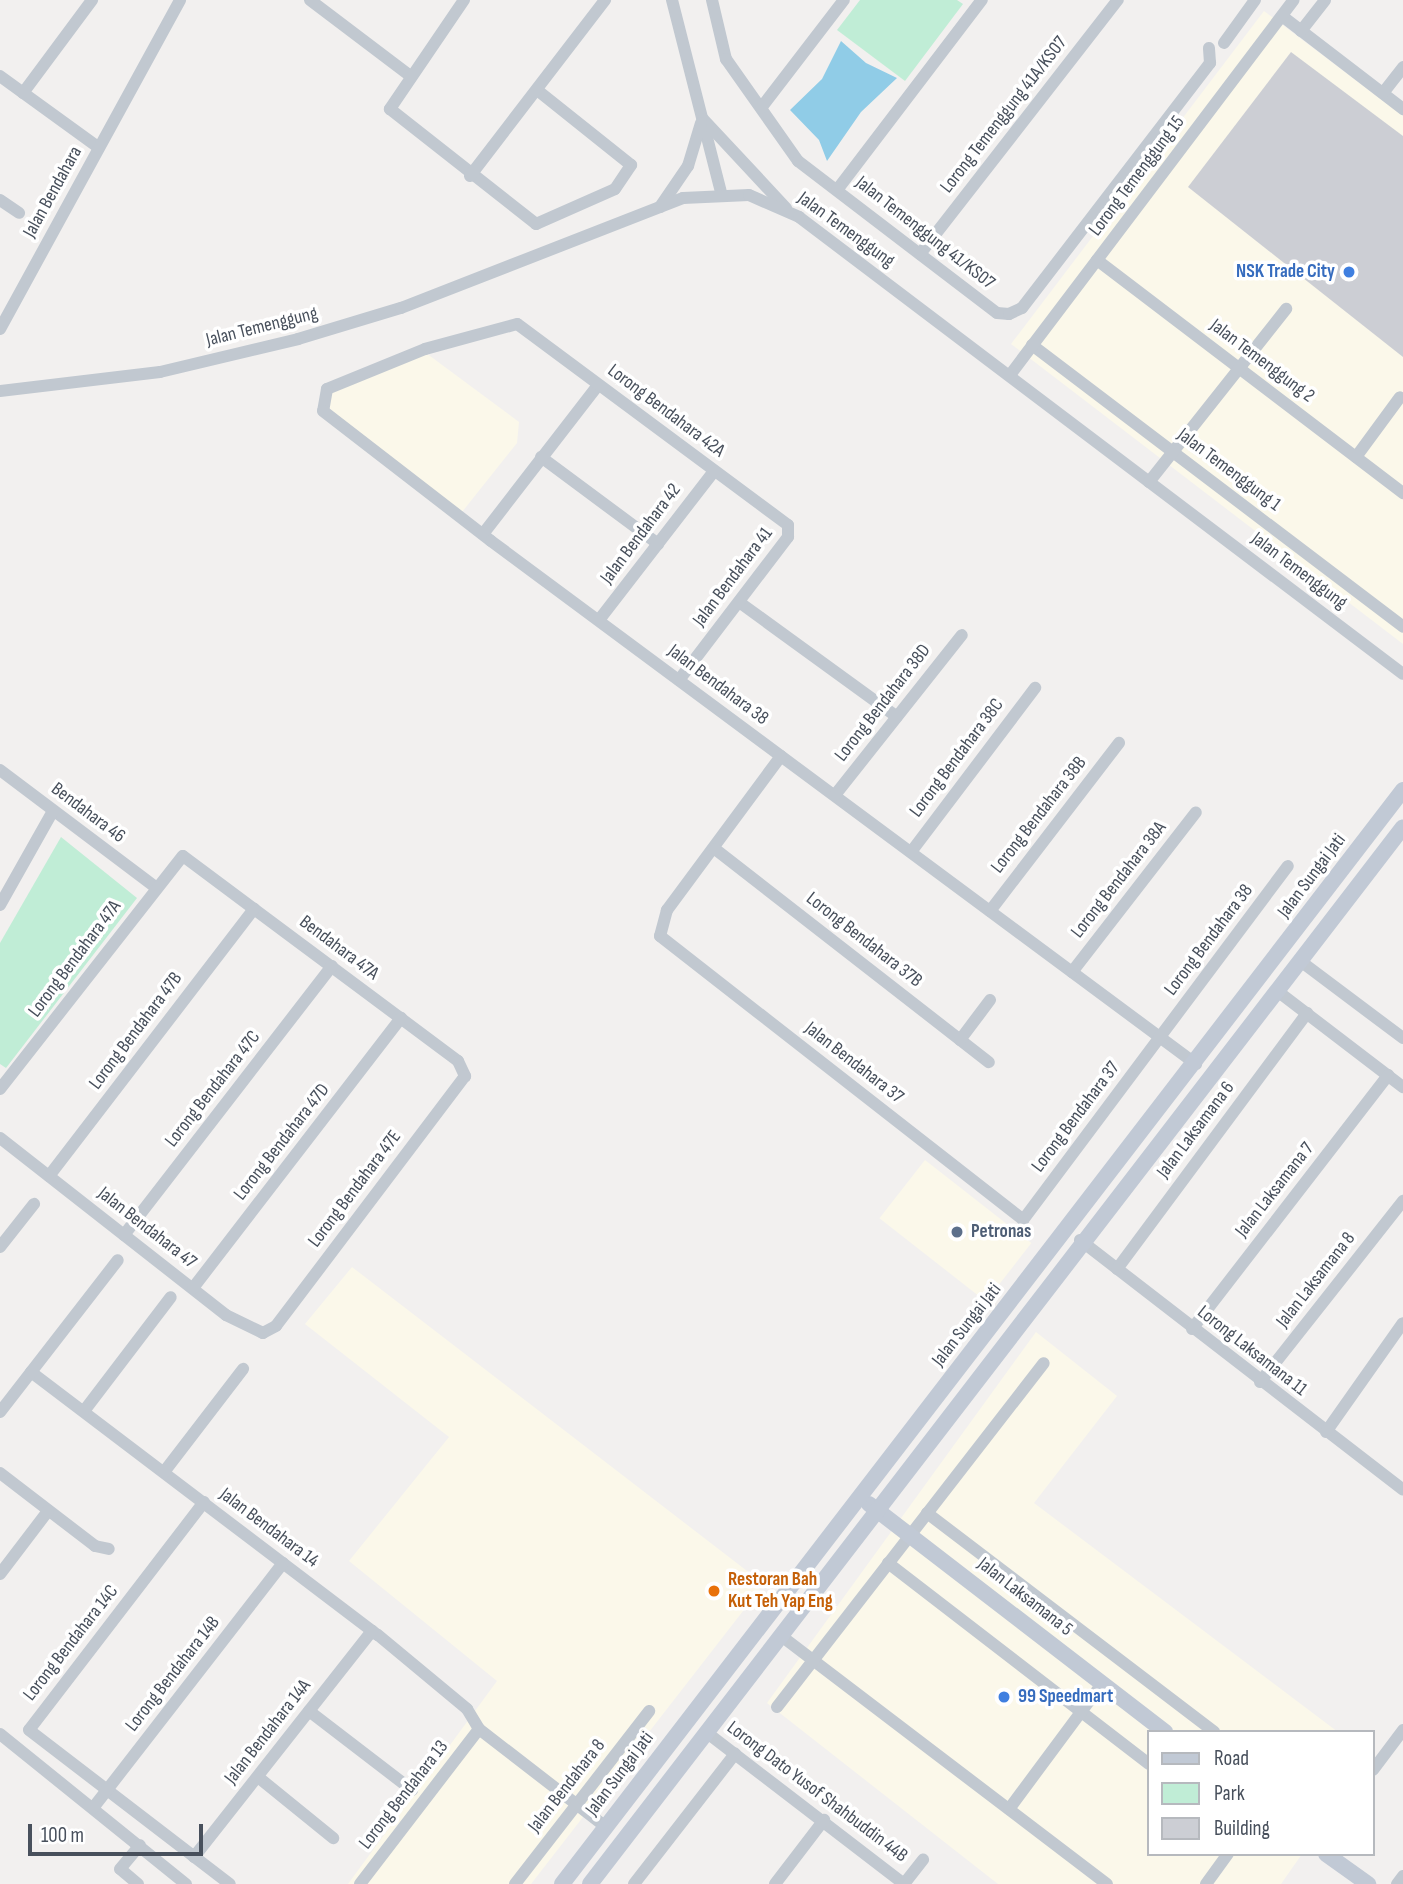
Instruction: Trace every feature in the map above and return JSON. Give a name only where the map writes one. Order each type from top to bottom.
[{"type":"main road","name":"Jalan Sungai Jati","points":[[562,1884],[1403,790]]},
{"type":"main road","name":"Jalan Sungai Jati","points":[[590,1884],[1080,1240],[1403,827]]},
{"type":"main road","points":[[895,1484],[892,1510],[907,1533]]},
{"type":"main road","name":"Jalan Laksamana 5","points":[[859,1496],[1162,1730]]},
{"type":"main road","points":[[854,1538],[875,1528],[907,1533]]},
{"type":"main road","points":[[1328,1856],[1356,1881]]},
{"type":"street","points":[[23,93],[92,0]]},
{"type":"street","name":"Jalan Bendahara","points":[[1,323],[180,0]]},
{"type":"street","points":[[310,0],[408,74]]},
{"type":"street","points":[[464,0],[392,97],[394,118],[536,224],[615,189],[628,172],[628,158],[537,90]]},
{"type":"street","points":[[470,176],[605,0]]},
{"type":"street","points":[[672,0],[721,192]]},
{"type":"street","name":"Jalan Temenggung 41/KS07","points":[[712,0],[726,59],[798,161],[997,313],[1023,308],[1210,63],[1209,48]]},
{"type":"street","points":[[761,108],[844,0]]},
{"type":"street","points":[[837,190],[982,0]]},
{"type":"street","name":"Lorong Temenggung 41A/KS07","points":[[920,254],[1118,0]]},
{"type":"street","points":[[1224,43],[1255,0]]},
{"type":"street","name":"Lorong Temenggung 15","points":[[1010,375],[1294,0]]},
{"type":"street","points":[[1301,31],[1325,0]]},
{"type":"street","points":[[1282,16],[1403,108]]},
{"type":"street","points":[[1383,93],[1403,67]]},
{"type":"street","points":[[0,76],[99,148]]},
{"type":"street","points":[[660,207],[688,166],[702,119]]},
{"type":"street","points":[[702,119],[789,211]]},
{"type":"street","name":"Jalan Temenggung","points":[[0,391],[25,392],[160,372],[376,317],[660,207],[721,192],[789,211],[1402,670]]},
{"type":"street","points":[[0,200],[19,214]]},
{"type":"street","name":"Jalan Temenggung 2","points":[[1097,260],[1403,493]]},
{"type":"street","points":[[1149,482],[1286,309]]},
{"type":"street","name":"Lorong Bendahara 42A","points":[[425,349],[517,324],[790,530]]},
{"type":"street","name":"Jalan Temenggung 1","points":[[1032,345],[1403,627]]},
{"type":"street","name":"Jalan Bendahara 38","points":[[425,349],[327,389],[323,411],[483,534],[1195,1064]]},
{"type":"street","points":[[0,383],[25,392]]},
{"type":"street","points":[[483,534],[598,385]]},
{"type":"street","points":[[0,396],[25,392]]},
{"type":"street","points":[[1356,457],[1400,397]]},
{"type":"street","points":[[541,457],[658,544]]},
{"type":"street","name":"Jalan Bendahara 42","points":[[599,620],[714,471]]},
{"type":"street","name":"Jalan Bendahara 41","points":[[679,680],[790,530]]},
{"type":"street","points":[[739,602],[897,717]]},
{"type":"street","name":"Lorong Bendahara 38D","points":[[835,796],[962,635]]},
{"type":"street","name":"Lorong Bendahara 38C","points":[[911,852],[1035,688]]},
{"type":"street","name":"Lorong Bendahara 38B","points":[[990,911],[1119,743]]},
{"type":"street","points":[[715,849],[781,756]]},
{"type":"street","name":"Bendahara 46","points":[[0,770],[154,887]]},
{"type":"street","points":[[0,905],[52,811]]},
{"type":"street","name":"Lorong Bendahara 38A","points":[[1072,972],[1196,812]]},
{"type":"street","name":"Jalan Bendahara 37","points":[[715,849],[659,923],[660,936],[1023,1220]]},
{"type":"street","name":"Lorong Bendahara 37B","points":[[715,849],[989,1062]]},
{"type":"street","name":"Lorong Bendahara 47A","points":[[0,1089],[154,887],[183,856]]},
{"type":"street","name":"Bendahara 47A","points":[[183,856],[458,1060],[465,1076]]},
{"type":"street","name":"Lorong Bendahara 38","points":[[1160,1037],[1288,866]]},
{"type":"street","name":"Lorong Bendahara 47B","points":[[49,1176],[254,909]]},
{"type":"street","points":[[1299,960],[1403,1038]]},
{"type":"street","name":"Lorong Bendahara 47C","points":[[124,1235],[332,966]]},
{"type":"street","points":[[1276,990],[1403,1087]]},
{"type":"street","points":[[960,1040],[990,1000]]},
{"type":"street","name":"Jalan Laksamana 6","points":[[1116,1269],[1307,1013]]},
{"type":"street","name":"Lorong Bendahara 47D","points":[[193,1288],[401,1018]]},
{"type":"street","name":"Lorong Bendahara 37","points":[[1023,1220],[1160,1037]]},
{"type":"street","name":"Jalan Laksamana 7","points":[[1192,1329],[1388,1075]]},
{"type":"street","name":"Lorong Bendahara 47E","points":[[276,1326],[465,1076]]},
{"type":"street","name":"Jalan Bendahara 47","points":[[0,1138],[251,1331],[276,1326]]},
{"type":"street","name":"Jalan Laksamana 8","points":[[1260,1382],[1403,1202]]},
{"type":"street","points":[[0,1247],[34,1204]]},
{"type":"street","name":"Lorong Laksamana 11","points":[[1080,1240],[1260,1382],[1403,1490]]},
{"type":"street","points":[[0,1412],[118,1260]]},
{"type":"street","points":[[84,1411],[172,1297]]},
{"type":"street","points":[[1326,1432],[1403,1323]]},
{"type":"street","points":[[777,1707],[888,1563],[907,1533],[927,1513],[1044,1363]]},
{"type":"street","points":[[164,1472],[243,1369]]},
{"type":"street","name":"Jalan Bendahara 14","points":[[31,1372],[372,1631],[477,1726],[606,1827]]},
{"type":"street","points":[[0,1473],[48,1510],[109,1549]]},
{"type":"street","name":"Lorong Bendahara 14C","points":[[107,1790],[29,1730],[204,1502]]},
{"type":"street","points":[[0,1574],[48,1510]]},
{"type":"street","name":"Jalan Laksamana 5","points":[[927,1513],[1211,1730]]},
{"type":"street","name":"Lorong Bendahara 14B","points":[[93,1808],[283,1563]]},
{"type":"street","points":[[888,1563],[1148,1763]]},
{"type":"street","name":"Jalan Bendahara 14A","points":[[194,1857],[372,1631]]},
{"type":"street","points":[[780,1635],[1107,1884]]},
{"type":"street","points":[[1009,1809],[1102,1684]]},
{"type":"street","points":[[309,1711],[412,1790]]},
{"type":"street","name":"Jalan Bendahara 8","points":[[515,1884],[649,1711]]},
{"type":"street","name":"Lorong Bendahara 13","points":[[360,1884],[477,1726]]},
{"type":"street","points":[[1375,1767],[1403,1730]]},
{"type":"street","name":"Lorong Dato Yusof Shahbuddin 44B","points":[[706,1732],[904,1884]]},
{"type":"street","points":[[0,1754],[5,1738],[186,1884]]},
{"type":"street","points":[[634,1884],[735,1754]]},
{"type":"street","points":[[258,1777],[333,1838]]},
{"type":"street","points":[[107,1790],[230,1884]]},
{"type":"street","points":[[775,1884],[824,1820]]},
{"type":"street","points":[[138,1884],[120,1869],[140,1845]]},
{"type":"street","points":[[1206,1884],[1227,1856]]},
{"type":"street","points":[[904,1884],[923,1860]]},
{"type":"street","points":[[1396,1884],[1403,1876]]},
{"type":"shaded area","points":[[1264,11],[1403,116],[1403,644],[1011,344]]},
{"type":"shaded area","points":[[426,353],[519,422],[517,443],[462,512],[328,408],[329,393]]},
{"type":"shaded area","points":[[925,1160],[1031,1243],[986,1301],[879,1218]]},
{"type":"shaded area","points":[[352,1267],[764,1584],[531,1884],[348,1884],[497,1681],[349,1561],[449,1437],[305,1324]]},
{"type":"shaded area","points":[[1036,1332],[1117,1396],[1034,1503],[1335,1730],[1148,1730],[1148,1856],[1301,1856],[1281,1884],[998,1884],[767,1703]]},
{"type":"green space","points":[[860,0],[957,0],[963,4],[905,81],[837,30]]},
{"type":"green space","points":[[61,837],[137,898],[6,1068],[0,1064],[0,943]]},
{"type":"water","points":[[841,41],[866,63],[897,78],[861,112],[827,161],[819,140],[790,110],[822,79]]},
{"type":"building","name":"NSK Trade City","points":[[1291,52],[1403,136],[1403,357],[1188,187]]},
{"type":"place","name":"NSK Trade City","points":[[1349,272]]},
{"type":"place","name":"Petronas","points":[[957,1232]]},
{"type":"place","name":"Restoran Bah Kut Teh Yap Eng","points":[[714,1591]]},
{"type":"place","name":"99 Speedmart","points":[[1004,1697]]}]
